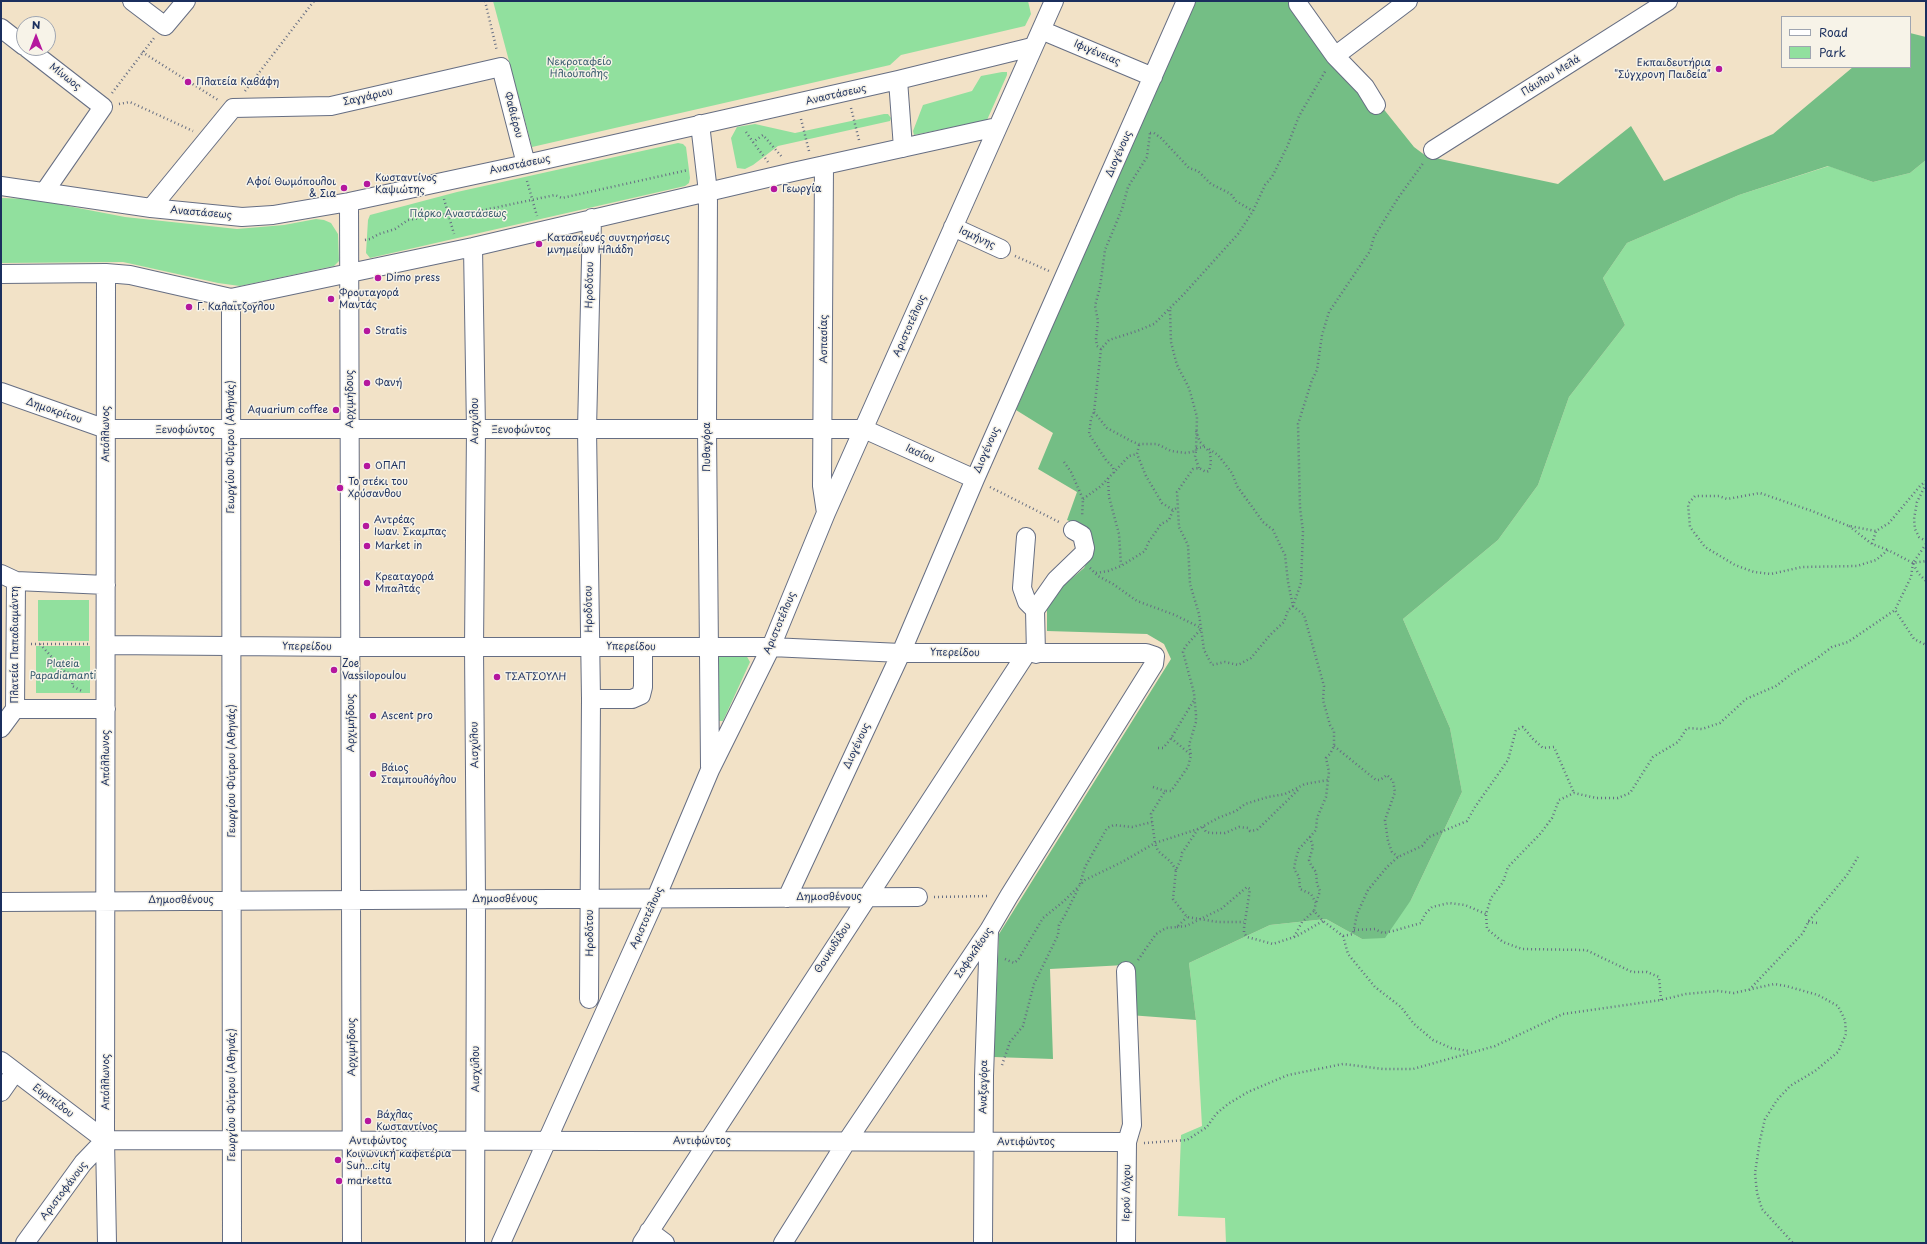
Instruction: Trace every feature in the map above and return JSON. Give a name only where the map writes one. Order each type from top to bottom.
[{"type":"street","points":[[132,1],[165,26],[186,1]]},
{"type":"street","name":"Αριστοτέλους","points":[[501,1243],[656,898],[710,770],[771,647],[826,513],[1032,47],[1054,1]]},
{"type":"street","name":"Διογένους","points":[[787,898],[900,653],[975,479],[1186,1]]},
{"type":"street","points":[[1335,56],[1408,1]]},
{"type":"street","name":"Πάυλου Μελά","points":[[1433,150],[1668,1]]},
{"type":"street","points":[[1298,4],[1335,56],[1365,87],[1376,105]]},
{"type":"street","points":[[1,28],[16,40]]},
{"type":"street","name":"Ιφιγένειας","points":[[1040,30],[1153,77]]},
{"type":"street","name":"Αναστάσεως","points":[[1,186],[45,191],[151,208],[242,216],[273,215],[349,202],[524,164],[846,92],[1032,47]]},
{"type":"street","name":"Μίνωος","points":[[38,56],[109,106]]},
{"type":"street","name":"Σαγγάριου","points":[[233,108],[331,106],[501,67]]},
{"type":"street","name":"Φαβιέρου","points":[[501,67],[524,164]]},
{"type":"street","points":[[898,80],[903,148]]},
{"type":"street","points":[[45,191],[109,106]]},
{"type":"street","points":[[151,208],[233,108]]},
{"type":"street","name":"Πυθαγόρα","points":[[700,124],[708,192],[707,429],[710,770]]},
{"type":"street","points":[[1,274],[106,273],[130,275],[231,298],[465,249],[786,173],[997,127]]},
{"type":"street","name":"Ασπασίας","points":[[819,166],[823,429],[822,486],[826,513]]},
{"type":"street","name":"Αρχιμήδους","points":[[349,202],[352,1243]]},
{"type":"street","name":"Ηροδότου","points":[[590,999],[591,699],[587,430],[592,218]]},
{"type":"street","name":"Ισμήνης","points":[[953,227],[1001,249]]},
{"type":"street","name":"Αισχύλου","points":[[465,249],[476,430],[474,647],[476,899],[475,1243]]},
{"type":"street","name":"Απόλλωνος","points":[[106,273],[107,1243]]},
{"type":"street","name":"Γεωργίου Φύτρου (Αθηνάς)","points":[[231,298],[232,1243]]},
{"type":"street","name":"Δημοκρίτου","points":[[1,392],[106,430]]},
{"type":"street","name":"Ξενοφώντος","points":[[106,430],[864,429]]},
{"type":"street","name":"Ιασίου","points":[[864,429],[975,479]]},
{"type":"street","points":[[1031,654],[1035,610],[1056,580],[1080,558],[1085,548],[1078,533]]},
{"type":"street","points":[[1026,537],[1022,588],[1027,602],[1035,610]]},
{"type":"street","name":"Πλατεία Παπαδιαμάντη","points":[[106,585],[8,577],[8,645],[15,709],[106,709]]},
{"type":"street","name":"Υπερείδου","points":[[106,645],[351,647],[771,647],[900,653],[1146,653],[1155,656]]},
{"type":"street","points":[[591,699],[632,699],[641,695],[643,687],[643,647]]},
{"type":"street","name":"Θουκυδίδου","points":[[645,1237],[709,1141],[866,897],[1031,654]]},
{"type":"street","name":"Σοφοκλέους","points":[[783,1243],[847,1141],[990,930],[1009,896],[1154,664],[1155,656]]},
{"type":"street","points":[[1,728],[15,709]]},
{"type":"street","name":"Δημοσθένους","points":[[1,902],[918,897]]},
{"type":"street","name":"Αναξαγόρα","points":[[983,1243],[984,1076],[987,955],[990,930]]},
{"type":"street","points":[[1126,971],[1132,1125],[1127,1142]]},
{"type":"street","name":"Ευριπίδου","points":[[1,1061],[106,1140]]},
{"type":"street","points":[[1,1092],[16,1072]]},
{"type":"street","name":"Αντιφώντος","points":[[106,1140],[1127,1142]]},
{"type":"street","name":"Αριστοφάνους","points":[[25,1243],[84,1163],[106,1140]]},
{"type":"street","name":"Ιερού Λόχου","points":[[1126,1243],[1127,1142]]},
{"type":"street","points":[[645,1237],[665,1243]]},
{"type":"path","points":[[142,52],[233,108],[314,1]]},
{"type":"path","points":[[485,1],[501,67]]},
{"type":"path","points":[[109,106],[142,52],[165,26]]},
{"type":"path","points":[[1114,473],[1113,467],[1106,460],[1089,434],[1091,419],[1094,412],[1101,349],[1110,340],[1154,324],[1225,250],[1253,211],[1287,147],[1299,116],[1335,56]]},
{"type":"path","points":[[846,92],[863,156]]},
{"type":"path","points":[[109,106],[130,102],[208,138]]},
{"type":"path","points":[[797,103],[819,166]]},
{"type":"path","points":[[1132,125],[1150,133],[1154,133],[1161,138],[1189,168],[1198,171],[1211,184],[1231,194],[1236,201],[1253,211]]},
{"type":"path","points":[[1101,349],[1097,346],[1096,339],[1098,321],[1095,306],[1100,288],[1105,250],[1122,210],[1128,187],[1147,157],[1150,133]]},
{"type":"path","points":[[763,135],[786,173],[753,142],[763,135]]},
{"type":"path","points":[[1196,430],[1200,442],[1210,453],[1211,464],[1209,471],[1206,472],[1199,468],[1193,469],[1177,492],[1179,528],[1188,545],[1189,580],[1201,629],[1204,650],[1212,665],[1225,662],[1238,665],[1251,658],[1270,635],[1284,622],[1288,610],[1293,606],[1301,583],[1303,542],[1300,508],[1298,424],[1312,380],[1317,370],[1322,335],[1329,312],[1370,250],[1374,237],[1398,198],[1433,150]]},
{"type":"path","points":[[524,164],[532,199],[542,230]]},
{"type":"path","points":[[349,242],[370,239],[379,234],[395,230],[408,220],[446,214],[450,217],[556,195],[562,198],[704,166]]},
{"type":"path","points":[[441,182],[448,215],[465,249]]},
{"type":"path","points":[[1001,249],[1064,277]]},
{"type":"path","points":[[1170,308],[1172,348],[1177,365],[1189,388],[1197,416],[1195,457],[1199,468]]},
{"type":"path","points":[[1094,412],[1107,428],[1139,444],[1157,444],[1171,451],[1179,452],[1196,451],[1197,448],[1206,448],[1223,461],[1232,473],[1237,486],[1260,518],[1273,530],[1285,555],[1288,582],[1293,606],[1304,615],[1324,686],[1323,700],[1330,725],[1334,731],[1334,746],[1326,758],[1329,772],[1326,797],[1317,818],[1316,830],[1299,849],[1294,870],[1299,877],[1300,889],[1311,894],[1316,903]]},
{"type":"path","points":[[1139,444],[1137,454],[1146,476],[1162,503],[1173,510]]},
{"type":"path","points":[[1083,499],[1101,486],[1129,456],[1137,454]]},
{"type":"path","points":[[975,479],[1078,533],[1083,499],[1071,472],[1064,462]]},
{"type":"path","points":[[1108,478],[1109,497],[1119,534],[1121,566]]},
{"type":"path","points":[[1872,544],[1876,531],[1889,523],[1920,486],[1926,482]]},
{"type":"path","points":[[1661,1000],[1659,977],[1647,972],[1632,972],[1586,950],[1522,949],[1503,942],[1487,929],[1486,914],[1491,898],[1502,882],[1508,867],[1541,833],[1552,818],[1559,800],[1574,793],[1596,798],[1618,798],[1630,792],[1653,757],[1678,742],[1687,728],[1702,729],[1720,723],[1746,699],[1776,686],[1794,672],[1816,660],[1832,647],[1848,642],[1895,610],[1911,577],[1913,563],[1926,542],[1919,537],[1915,529],[1914,519],[1917,502],[1926,482]]},
{"type":"path","points":[[1876,531],[1849,526],[1812,511],[1760,493],[1727,499],[1720,496],[1695,496],[1688,504],[1690,527],[1705,547],[1735,565],[1754,572],[1771,574],[1802,567],[1857,566],[1876,560],[1888,550]]},
{"type":"path","points":[[1096,573],[1108,571],[1121,566],[1145,551],[1150,539],[1161,524],[1169,520],[1173,510],[1177,508]]},
{"type":"path","points":[[1849,526],[1872,544],[1888,550],[1913,563],[1918,572],[1926,581]]},
{"type":"path","points":[[1080,558],[1096,573],[1136,601],[1175,615],[1201,629]]},
{"type":"path","points":[[1913,563],[1926,561]]},
{"type":"path","points":[[1895,610],[1914,639],[1926,645]]},
{"type":"path","points":[[1153,787],[1165,792],[1171,791],[1184,775],[1188,767],[1191,755],[1189,745],[1196,722],[1194,700],[1183,652],[1185,647],[1201,629]]},
{"type":"path","points":[[40,644],[65,672],[74,674],[72,686],[84,691],[88,709]]},
{"type":"path","points":[[8,645],[106,645]]},
{"type":"path","points":[[1158,748],[1163,748],[1171,738],[1194,700]]},
{"type":"path","points":[[1343,936],[1353,934],[1357,914],[1368,890],[1387,867],[1398,857],[1422,846],[1429,837],[1467,821],[1474,807],[1508,760],[1516,730],[1523,727],[1543,748],[1554,747],[1574,793]]},
{"type":"path","points":[[1171,738],[1191,755]]},
{"type":"path","points":[[1334,746],[1376,780],[1380,780],[1387,775],[1393,781],[1395,792],[1384,820],[1388,841],[1392,852],[1398,857]]},
{"type":"path","points":[[987,955],[1003,957],[1014,963],[1018,960],[1043,918],[1085,880],[1122,862],[1155,843],[1203,827],[1218,818],[1236,811],[1245,804],[1268,797],[1285,794],[1305,784],[1328,780]]},
{"type":"path","points":[[1203,827],[1206,832],[1211,833],[1225,833],[1239,827],[1248,828],[1250,831],[1257,830],[1299,788]]},
{"type":"path","points":[[1165,792],[1151,814],[1152,822],[1155,843],[1158,851],[1171,862],[1176,870]]},
{"type":"path","points":[[984,1076],[997,1076],[1010,1042],[1023,1026],[1034,984],[1058,935],[1058,925],[1080,886],[1085,867],[1107,828],[1114,825],[1132,827],[1152,822]]},
{"type":"path","points":[[1198,829],[1182,853],[1176,870],[1173,899],[1187,917],[1218,922],[1244,922]]},
{"type":"path","points":[[1294,937],[1302,922],[1314,911],[1320,891],[1317,884],[1316,872],[1309,860],[1313,847],[1310,836]]},
{"type":"path","points":[[1749,990],[1803,933],[1808,922],[1847,875],[1858,857]]},
{"type":"path","points":[[1126,971],[1143,954],[1156,934],[1166,928],[1186,926],[1202,919],[1221,909],[1247,887],[1250,887],[1244,922],[1244,933],[1248,937],[1273,944],[1294,937],[1323,921]]},
{"type":"path","points":[[918,897],[1009,896]]},
{"type":"path","points":[[1354,930],[1375,929],[1383,933],[1394,931],[1421,923],[1425,914],[1432,907],[1449,904],[1465,905],[1486,914]]},
{"type":"path","points":[[1314,911],[1323,921],[1343,936],[1348,954],[1356,965],[1375,987],[1400,1007],[1414,1024],[1433,1040],[1451,1048],[1472,1051]]},
{"type":"path","points":[[1177,927],[1187,917]]},
{"type":"path","points":[[1808,922],[1818,924]]},
{"type":"path","points":[[1127,1142],[1161,1143],[1187,1140],[1207,1127],[1216,1114],[1228,1104],[1248,1092],[1288,1075],[1343,1064],[1383,1070],[1413,1070],[1472,1051],[1495,1046],[1563,1014],[1661,1000],[1686,994],[1718,992],[1734,993],[1774,984],[1796,987],[1818,995],[1838,1006],[1845,1020],[1846,1034],[1838,1052],[1815,1071],[1790,1086],[1777,1100],[1766,1119],[1760,1140],[1755,1173],[1757,1193],[1762,1208],[1793,1243]]},
{"type":"green space","name":"Νεκροταφείο Ηλιούπολης","points":[[493,1],[1028,1],[1031,14],[1025,26],[901,55],[890,65],[532,147]]},
{"type":"green space","points":[[1194,1],[1297,1],[1414,147],[1426,156],[1558,184],[1631,126],[1664,181],[1773,134],[1852,68],[1911,68],[1911,33],[1926,37],[1926,160],[1910,173],[1873,182],[1828,166],[1739,195],[1627,243],[1603,278],[1625,325],[1569,397],[1538,485],[1498,540],[1403,619],[1450,728],[1462,792],[1411,900],[1385,938],[1362,939],[1326,919],[1270,925],[1189,963],[1196,1020],[1129,1015],[1125,965],[1050,969],[1053,1059],[994,1057],[999,934],[1171,659],[1164,644],[1147,634],[1047,631],[1047,608],[1064,585],[1084,568],[1090,556],[1093,542],[1085,528],[1067,520],[1077,492],[1038,469],[1053,433],[1016,410]]},
{"type":"green space","points":[[1007,72],[1007,75],[987,120],[914,135],[913,131],[923,105],[972,91],[981,76]]},
{"type":"green space","points":[[888,114],[891,118],[890,121],[778,146],[753,165],[745,169],[737,168],[731,138],[737,127],[755,124],[795,133]]},
{"type":"green space","name":"Πάρκο Αναστάσεως","points":[[678,143],[683,144],[686,147],[690,178],[689,183],[685,186],[370,258],[366,253],[368,220],[370,215],[457,192]]},
{"type":"green space","points":[[1926,160],[1926,1243],[1226,1243],[1225,1218],[1178,1216],[1181,1135],[1202,1126],[1196,1020],[1189,963],[1270,925],[1326,919],[1362,939],[1411,900],[1462,792],[1450,728],[1403,619],[1498,540],[1538,485],[1569,397],[1625,325],[1603,278],[1627,243],[1739,195],[1829,166],[1873,182],[1910,173]]},
{"type":"green space","points":[[1,198],[31,199],[125,217],[237,229],[284,225],[316,219],[324,220],[331,223],[338,234],[339,261],[334,266],[240,286],[218,283],[123,262],[1,263]]},
{"type":"green space","points":[[38,600],[89,600],[89,641],[38,641]]},
{"type":"green space","name":"Plateia Papadiamanti","points":[[36,646],[90,646],[90,693],[36,693]]},
{"type":"green space","points":[[746,655],[750,662],[723,721],[714,721],[714,656]]},
{"type":"place","name":"Εκπαιδευτήρια \"Σύγχρονη Παιδεία\"","points":[[1719,69]]},
{"type":"place","name":"Πλατεία Καβάφη","points":[[188,82]]},
{"type":"place","name":"Κωσταντίνος Καψιώτης","points":[[367,184]]},
{"type":"place","name":"Αφοί Θωμόπουλοι & Σια","points":[[344,188]]},
{"type":"place","name":"Γεωργία","points":[[774,189]]},
{"type":"place","name":"Κατασκευές συντηρήσεις μνημείων Ηλιάδη","points":[[539,244]]},
{"type":"place","name":"Dimo press","points":[[378,278]]},
{"type":"place","name":"Φρουταγορά Μαντάς","points":[[331,299]]},
{"type":"place","name":"Γ. Καλαϊτζογλου","points":[[189,307]]},
{"type":"place","name":"Stratis","points":[[367,331]]},
{"type":"place","name":"Φανή","points":[[367,383]]},
{"type":"place","name":"Aquarium coffee","points":[[336,410]]},
{"type":"place","name":"ΟΠΑΠ","points":[[367,466]]},
{"type":"place","name":"Το στέκι του Χρύσανθου","points":[[340,488]]},
{"type":"place","name":"Αντρέας Ιωαν. Σκαμπας","points":[[366,526]]},
{"type":"place","name":"Market in","points":[[367,546]]},
{"type":"place","name":"Κρεαταγορά Μπαλτάς","points":[[367,583]]},
{"type":"place","name":"Zoe Vassilopoulou","points":[[334,670]]},
{"type":"place","name":"ΤΣΑΤΣΟΥΛΗ","points":[[497,677]]},
{"type":"place","name":"Ascent pro","points":[[373,716]]},
{"type":"place","name":"Βάιος Σταμπουλόγλου","points":[[373,774]]},
{"type":"place","name":"Βάχλας Κωσταντίνος","points":[[368,1121]]},
{"type":"place","name":"Κοινωνική καφετέρια Sun...city","points":[[338,1160]]},
{"type":"place","name":"marketta","points":[[339,1181]]}]
